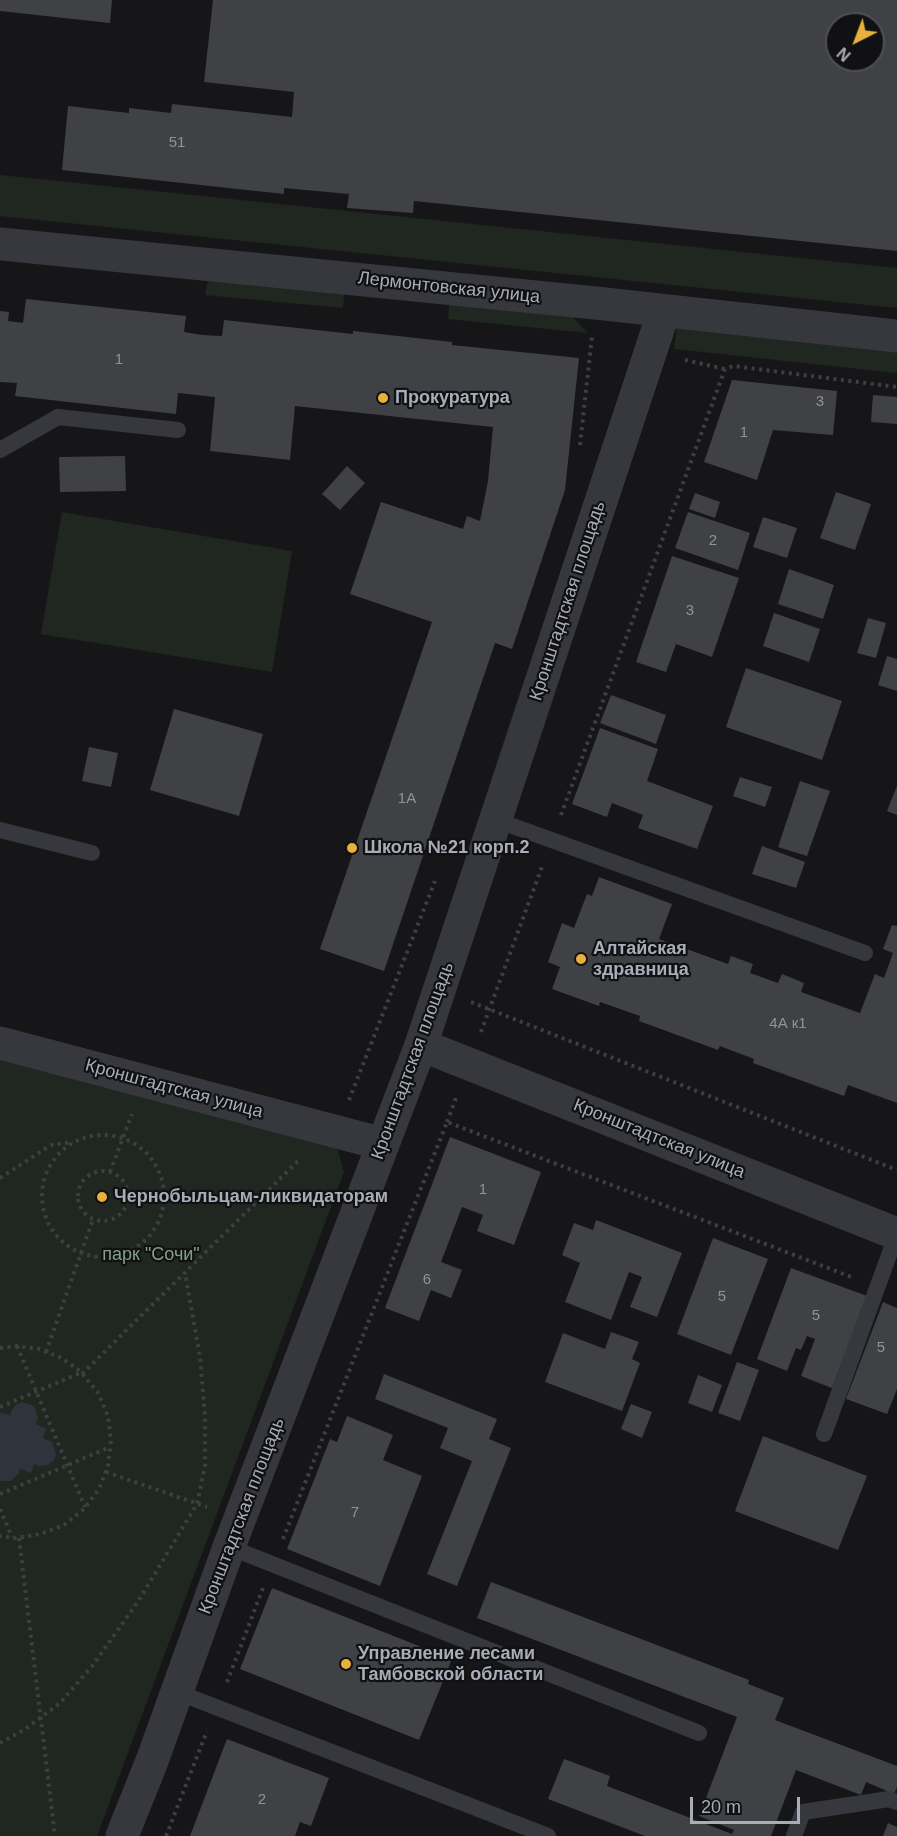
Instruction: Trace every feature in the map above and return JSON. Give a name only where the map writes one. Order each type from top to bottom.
[{"type":"street","name":"Лермонтовская улица","points":[[0,244],[596,303],[897,336]]},
{"type":"street","name":"Кронштадтская площадь","points":[[122,1836],[421,1045],[664,311]]},
{"type":"street","name":"Кронштадтская улица","points":[[0,1043],[383,1144]]},
{"type":"street","name":"Кронштадтская улица","points":[[421,1045],[897,1234]]},
{"type":"lane","points":[[0,450],[58,417],[178,430]]},
{"type":"lane","points":[[496,820],[865,953]]},
{"type":"lane","points":[[0,830],[92,853]]},
{"type":"lane","points":[[824,1434],[897,1234]]},
{"type":"lane","points":[[235,1533],[273,1564],[699,1733]]},
{"type":"lane","points":[[177,1692],[548,1836]]},
{"type":"lane","points":[[794,1836],[803,1812],[889,1799],[897,1802]]},
{"type":"path","points":[[579,454],[596,303]]},
{"type":"path","points":[[478,1040],[725,369],[733,366],[897,387]]},
{"type":"path","points":[[0,1407],[82,1373],[328,1130],[345,1110],[439,871]]},
{"type":"path","points":[[440,990],[897,1170]]},
{"type":"path","points":[[110,1172],[143,1081]]},
{"type":"path","points":[[166,1836],[459,1092]]},
{"type":"path","points":[[447,1122],[877,1287]]},
{"type":"path","points":[[0,1178],[51,1145],[74,1142],[98,1135],[123,1138],[144,1150],[159,1169],[165,1193],[162,1216],[150,1237],[130,1252],[107,1258],[81,1254],[63,1243],[49,1224],[42,1203],[44,1180],[55,1158],[74,1142]]},
{"type":"path","points":[[101,1171],[110,1172],[120,1177],[129,1194],[127,1205],[122,1213],[115,1219],[105,1222],[93,1219],[81,1208],[78,1199],[84,1180],[91,1174],[101,1171]]},
{"type":"path","points":[[46,1352],[93,1219]]},
{"type":"path","points":[[0,1743],[24,1730],[60,1703],[93,1665],[139,1600],[197,1504],[205,1466],[205,1416],[200,1357],[185,1272]]},
{"type":"path","points":[[16,1346],[85,1507]]},
{"type":"path","points":[[0,1348],[16,1346],[39,1349],[62,1358],[82,1373],[98,1393],[108,1416],[111,1441],[108,1466],[99,1489],[85,1507],[64,1525],[41,1534],[19,1538],[0,1536]]},
{"type":"path","points":[[0,1494],[110,1447]]},
{"type":"path","points":[[106,1472],[197,1504],[235,1533]]},
{"type":"path","points":[[0,1509],[12,1538]]},
{"type":"path","points":[[19,1538],[56,1836]]},
{"type":"green space","points":[[0,175],[897,268],[897,308],[0,216]]},
{"type":"green space","points":[[208,280],[345,288],[343,308],[205,295]]},
{"type":"green space","points":[[450,298],[572,316],[588,333],[448,319]]},
{"type":"green space","points":[[677,326],[897,350],[897,373],[674,349]]},
{"type":"green space","points":[[62,512],[292,551],[272,672],[41,634]]},
{"type":"green space","name":"парк \"Сочи\"","points":[[0,1058],[337,1148],[344,1172],[97,1836],[0,1836],[0,1480],[7,1481],[43,1438],[10,1415],[0,1412]]},
{"type":"shaded area","points":[[23,1402],[34,1406],[38,1418],[36,1424],[46,1429],[43,1438],[52,1442],[56,1453],[55,1459],[48,1465],[34,1464],[31,1473],[20,1469],[11,1481],[2,1481],[0,1480],[0,1412],[10,1415],[17,1404]]},
{"type":"building","points":[[0,0],[112,0],[110,23],[0,11]]},
{"type":"building","points":[[213,0],[897,0],[897,251],[414,201],[413,213],[347,208],[349,194],[284,188],[284,194],[62,170],[68,106],[129,113],[129,108],[171,113],[172,104],[292,117],[294,92],[204,82]]},
{"type":"building","points":[[26,299],[186,316],[184,332],[202,335],[222,336],[224,320],[353,334],[353,331],[452,342],[452,345],[579,358],[565,490],[512,649],[495,643],[384,971],[320,949],[432,622],[350,594],[381,502],[463,529],[467,516],[480,521],[488,481],[493,427],[295,406],[290,460],[210,451],[215,397],[178,393],[176,414],[15,396],[17,383],[0,382],[0,311],[9,312],[8,321],[23,323]]},
{"type":"building","points":[[732,380],[837,391],[833,435],[773,430],[757,480],[704,462]]},
{"type":"building","points":[[873,395],[897,397],[897,424],[871,422]]},
{"type":"building","points":[[125,456],[126,491],[60,492],[59,457]]},
{"type":"building","points":[[347,466],[365,483],[340,510],[322,494]]},
{"type":"building","points":[[836,492],[871,504],[855,550],[820,538]]},
{"type":"building","points":[[695,493],[720,502],[715,518],[689,509]]},
{"type":"building","points":[[688,512],[750,533],[738,570],[675,548]]},
{"type":"building","points":[[763,517],[797,528],[787,558],[753,547]]},
{"type":"building","points":[[672,556],[739,578],[712,657],[676,644],[666,672],[636,662]]},
{"type":"building","points":[[789,569],[834,585],[823,619],[778,604]]},
{"type":"building","points":[[774,613],[820,629],[809,662],[763,646]]},
{"type":"building","points":[[868,618],[886,623],[876,658],[857,653]]},
{"type":"building","points":[[887,656],[897,659],[897,691],[878,685]]},
{"type":"building","points":[[746,668],[842,701],[822,760],[726,727]]},
{"type":"building","points":[[611,695],[666,715],[656,744],[600,723]]},
{"type":"building","points":[[174,709],[263,734],[239,816],[150,790]]},
{"type":"building","points":[[600,728],[658,749],[647,781],[713,806],[697,849],[638,828],[643,815],[612,803],[607,817],[572,804]]},
{"type":"building","points":[[89,747],[118,753],[111,787],[82,781]]},
{"type":"building","points":[[740,777],[772,787],[765,807],[733,796]]},
{"type":"building","points":[[800,781],[830,791],[807,856],[778,847]]},
{"type":"building","points":[[897,786],[897,815],[887,811]]},
{"type":"building","points":[[762,846],[805,862],[796,888],[752,874]]},
{"type":"building","points":[[599,877],[672,904],[659,939],[728,964],[731,956],[753,964],[750,973],[778,983],[782,974],[804,983],[801,992],[860,1013],[875,974],[884,978],[893,953],[883,949],[892,925],[897,926],[897,1103],[848,1085],[844,1096],[753,1063],[754,1059],[720,1046],[718,1050],[639,1021],[640,1016],[600,1002],[599,1006],[552,989],[560,967],[548,962],[562,923],[574,928],[587,894],[592,896]]},
{"type":"building","points":[[450,1137],[541,1172],[514,1245],[477,1231],[483,1215],[462,1207],[441,1262],[462,1270],[451,1298],[431,1290],[419,1321],[385,1308]]},
{"type":"building","points":[[596,1220],[682,1253],[657,1317],[630,1307],[642,1277],[629,1272],[611,1320],[565,1302],[580,1263],[562,1255],[574,1223],[593,1230]]},
{"type":"building","points":[[713,1238],[768,1259],[731,1355],[677,1334]]},
{"type":"building","points":[[791,1268],[867,1296],[832,1388],[801,1376],[815,1339],[807,1336],[801,1350],[796,1348],[787,1371],[757,1359]]},
{"type":"building","points":[[883,1302],[897,1308],[897,1389],[887,1414],[846,1399]]},
{"type":"building","points":[[611,1332],[639,1342],[632,1359],[640,1363],[622,1411],[545,1382],[563,1333],[605,1349]]},
{"type":"building","points":[[737,1362],[759,1370],[740,1421],[718,1413]]},
{"type":"building","points":[[384,1374],[497,1419],[489,1439],[511,1448],[457,1586],[427,1574],[472,1461],[440,1448],[448,1428],[375,1399]]},
{"type":"building","points":[[698,1375],[722,1385],[712,1412],[688,1403]]},
{"type":"building","points":[[631,1404],[652,1412],[642,1438],[621,1429]]},
{"type":"building","points":[[347,1416],[393,1435],[383,1460],[422,1476],[380,1586],[287,1549],[330,1439],[337,1442]]},
{"type":"building","points":[[763,1436],[867,1476],[838,1550],[735,1511]]},
{"type":"building","points":[[491,1582],[749,1680],[748,1684],[784,1698],[775,1720],[897,1766],[897,1787],[894,1794],[866,1782],[861,1795],[796,1770],[771,1836],[645,1836],[548,1799],[564,1759],[610,1776],[607,1786],[732,1834],[734,1830],[699,1816],[737,1717],[477,1618]]},
{"type":"building","name":"Управление лесами Тамбовской области","points":[[272,1588],[452,1659],[419,1740],[240,1669]]},
{"type":"building","points":[[227,1739],[329,1778],[311,1826],[300,1822],[295,1836],[190,1836]]},
{"type":"building","points":[[888,1823],[897,1827],[897,1836],[883,1836]]},
{"type":"place","name":"Прокуратура","points":[[383,398]]},
{"type":"place","name":"Школа №21 корп.2","points":[[352,848]]},
{"type":"place","name":"Алтайская здравница","points":[[581,959]]},
{"type":"place","name":"Чернобыльцам-ликвидаторам","points":[[102,1197]]},
{"type":"place","name":"Управление лесами Тамбовской области","points":[[346,1664]]}]
